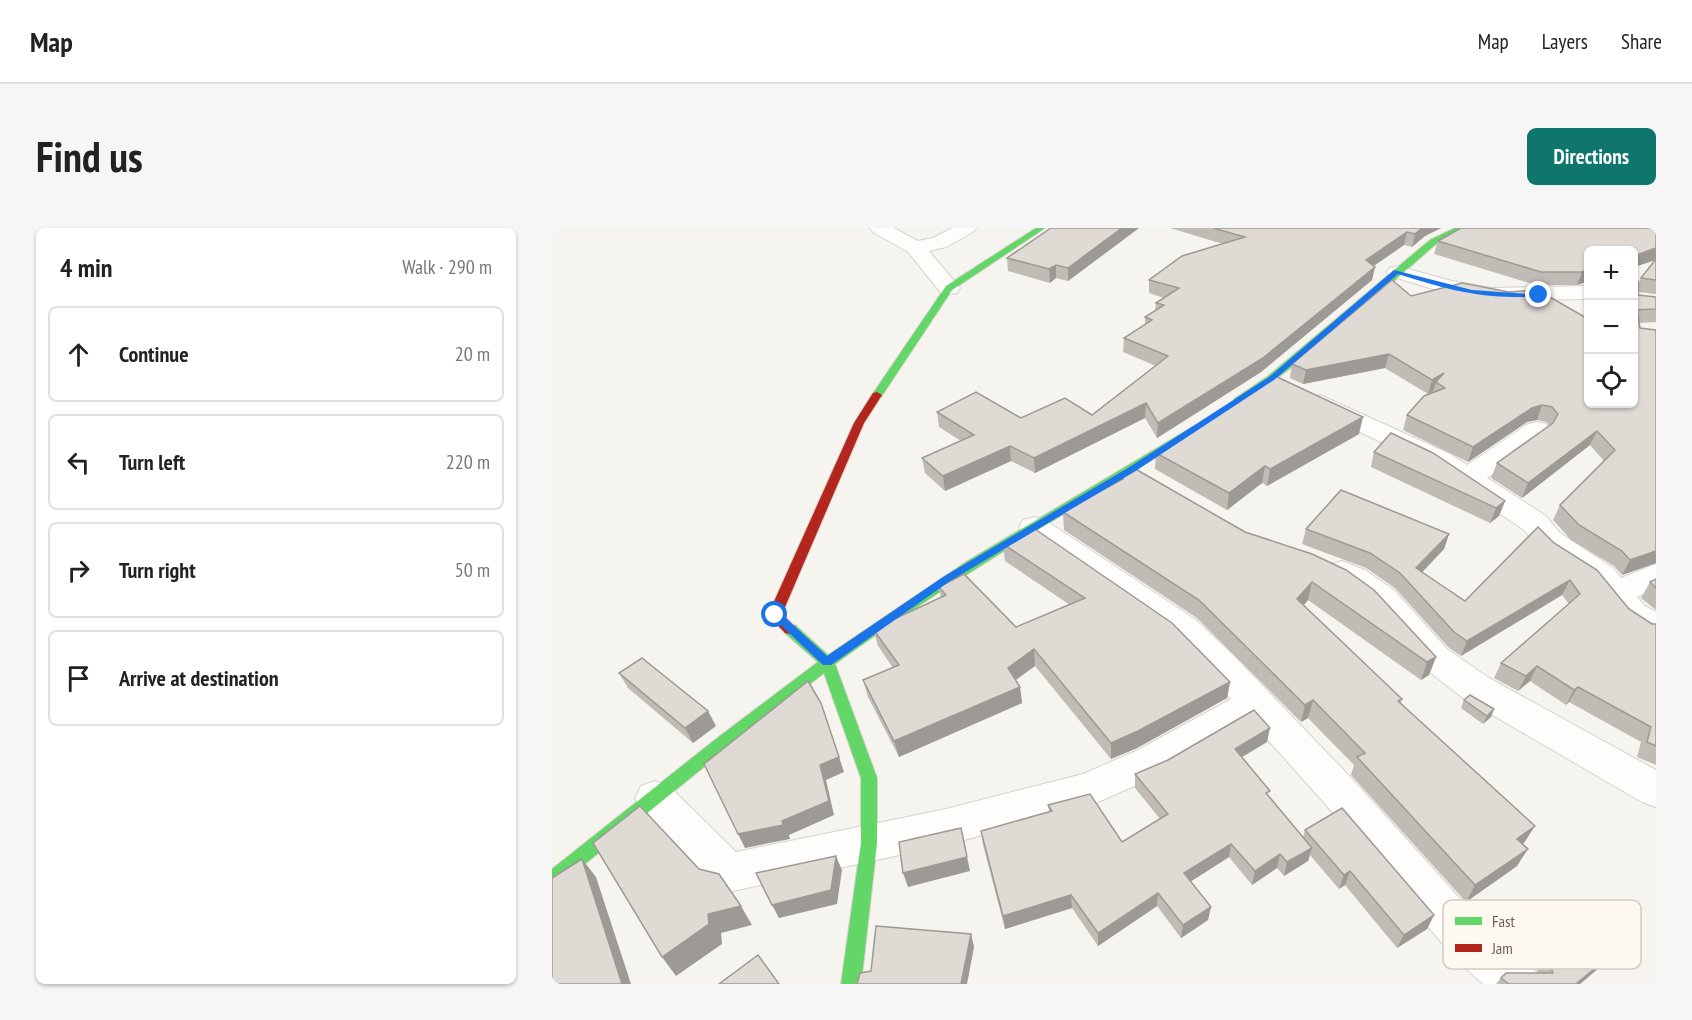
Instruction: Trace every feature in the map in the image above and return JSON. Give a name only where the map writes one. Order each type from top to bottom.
[{"type":"street","points":[[879,228],[915,248],[949,288]]},
{"type":"street","points":[[915,248],[939,243],[966,228]]},
{"type":"street","points":[[851,984],[868,843],[869,778],[827,662],[775,615],[859,423],[949,288],[1041,228]]},
{"type":"street","points":[[1221,411],[1271,379],[1433,242],[1461,228]]},
{"type":"street","points":[[1397,272],[1446,287],[1505,296],[1584,293]]},
{"type":"street","points":[[1539,295],[1564,311]]},
{"type":"street","points":[[1271,379],[1440,460],[1468,478],[1535,523],[1549,540],[1602,576],[1633,614],[1656,628]]},
{"type":"street","points":[[552,880],[827,662],[947,579],[1131,470],[1201,424]]},
{"type":"street","points":[[1468,478],[1537,430]]},
{"type":"street","points":[[1131,470],[1162,488]]},
{"type":"street","points":[[1034,528],[1184,629],[1257,702],[1443,911]]},
{"type":"street","points":[[1310,560],[1354,578],[1382,598],[1436,658],[1476,688],[1656,790]]},
{"type":"street","points":[[1616,593],[1656,575]]},
{"type":"street","points":[[655,798],[728,873],[946,827],[1089,789],[1152,761],[1257,702]]},
{"type":"street","points":[[1500,969],[1518,984]]},
{"type":"building","points":[[1051,228],[1122,228],[1068,268],[1056,265],[1049,269],[1007,258]]},
{"type":"building","points":[[1213,228],[1422,228],[1415,234],[1407,232],[1366,260],[1375,267],[1263,358],[1158,423],[1146,403],[1034,458],[1010,446],[943,476],[922,458],[974,435],[937,412],[976,392],[1021,418],[1065,398],[1092,415],[1168,356],[1124,338],[1152,320],[1145,317],[1164,305],[1156,303],[1179,288],[1149,280],[1182,256],[1245,237]]},
{"type":"building","points":[[1461,228],[1656,228],[1656,248],[1638,255],[1638,246],[1584,246],[1584,271],[1582,272],[1541,272],[1438,241]]},
{"type":"building","points":[[1656,259],[1656,280],[1641,278]]},
{"type":"building","points":[[1392,280],[1411,296],[1462,283],[1509,292],[1538,290],[1584,317],[1584,408],[1638,408],[1638,316],[1640,328],[1656,330],[1656,551],[1630,560],[1622,551],[1579,525],[1560,505],[1615,450],[1597,431],[1528,483],[1497,463],[1553,423],[1558,414],[1552,407],[1542,405],[1532,408],[1473,447],[1407,415],[1424,396],[1445,388],[1436,382],[1444,373],[1432,380],[1389,354],[1306,370],[1292,364]]},
{"type":"building","points":[[1638,295],[1656,297],[1656,309],[1638,310]]},
{"type":"building","points":[[1275,376],[1363,417],[1270,469],[1265,466],[1229,493],[1156,453]]},
{"type":"building","points":[[1391,433],[1433,453],[1505,501],[1496,508],[1374,452]]},
{"type":"building","points":[[1132,467],[1245,532],[1312,554],[1346,570],[1374,590],[1436,657],[1427,662],[1312,582],[1297,599],[1402,699],[1398,701],[1535,826],[1517,839],[1528,849],[1475,885],[1357,757],[1365,753],[1313,700],[1305,705],[1199,600],[1063,512],[1123,479],[1118,475]]},
{"type":"building","points":[[1341,490],[1449,534],[1416,568],[1465,601],[1538,527],[1554,543],[1597,570],[1629,609],[1652,624],[1656,624],[1656,746],[1647,742],[1651,727],[1578,687],[1574,690],[1537,666],[1526,676],[1501,663],[1580,594],[1570,580],[1467,641],[1454,632],[1400,573],[1370,553],[1306,529]]},
{"type":"building","points":[[1032,527],[1172,623],[1230,682],[1111,743],[1034,649],[1008,668],[1020,687],[894,741],[863,680],[899,665],[873,629],[946,595],[939,587],[964,574],[1016,627],[1085,598],[1003,544]]},
{"type":"building","points":[[1656,579],[1656,588],[1650,582]]},
{"type":"building","points":[[642,658],[708,711],[685,728],[619,673]]},
{"type":"building","points":[[808,681],[821,703],[839,757],[820,765],[829,801],[782,821],[783,825],[738,834],[704,764]]},
{"type":"building","points":[[1470,695],[1494,709],[1487,716],[1464,700]]},
{"type":"building","points":[[1254,710],[1270,728],[1235,749],[1270,791],[1266,793],[1312,848],[1287,862],[1280,854],[1255,871],[1231,844],[1184,873],[1211,907],[1183,925],[1158,893],[1098,933],[1071,895],[1003,916],[981,831],[1052,811],[1048,805],[1090,794],[1122,842],[1168,814],[1135,774],[1168,760]]},
{"type":"building","points":[[640,806],[699,869],[719,874],[741,906],[708,914],[709,924],[662,957],[593,843]]},
{"type":"building","points":[[1342,808],[1434,915],[1404,935],[1350,871],[1344,875],[1305,830]]},
{"type":"building","points":[[961,828],[967,857],[903,873],[899,842]]},
{"type":"building","points":[[836,856],[831,890],[772,905],[756,873]]},
{"type":"building","points":[[582,859],[622,984],[552,984],[552,878]]},
{"type":"building","points":[[876,926],[971,934],[961,984],[857,984],[860,973],[871,971]]},
{"type":"building","points":[[758,955],[779,984],[719,984]]},
{"type":"building","points":[[1552,969],[1594,969],[1576,984],[1509,984],[1501,978],[1506,973],[1553,973]]},
{"type":"traffic: fast","points":[[877,395],[949,288],[1041,228]]},
{"type":"traffic: fast","points":[[1238,401],[1271,379],[1433,242],[1461,228]]},
{"type":"traffic: fast","points":[[552,880],[722,743],[852,644],[970,565],[1194,429]]},
{"type":"traffic: fast","points":[[790,629],[827,662],[869,778],[869,843],[851,984]]},
{"type":"traffic: jam","points":[[790,629],[775,615],[859,423],[877,395]]},
{"type":"route","points":[[775,615],[827,662],[947,579],[1131,470],[1271,379],[1397,272],[1446,287],[1472,292],[1505,296],[1539,295]]}]
